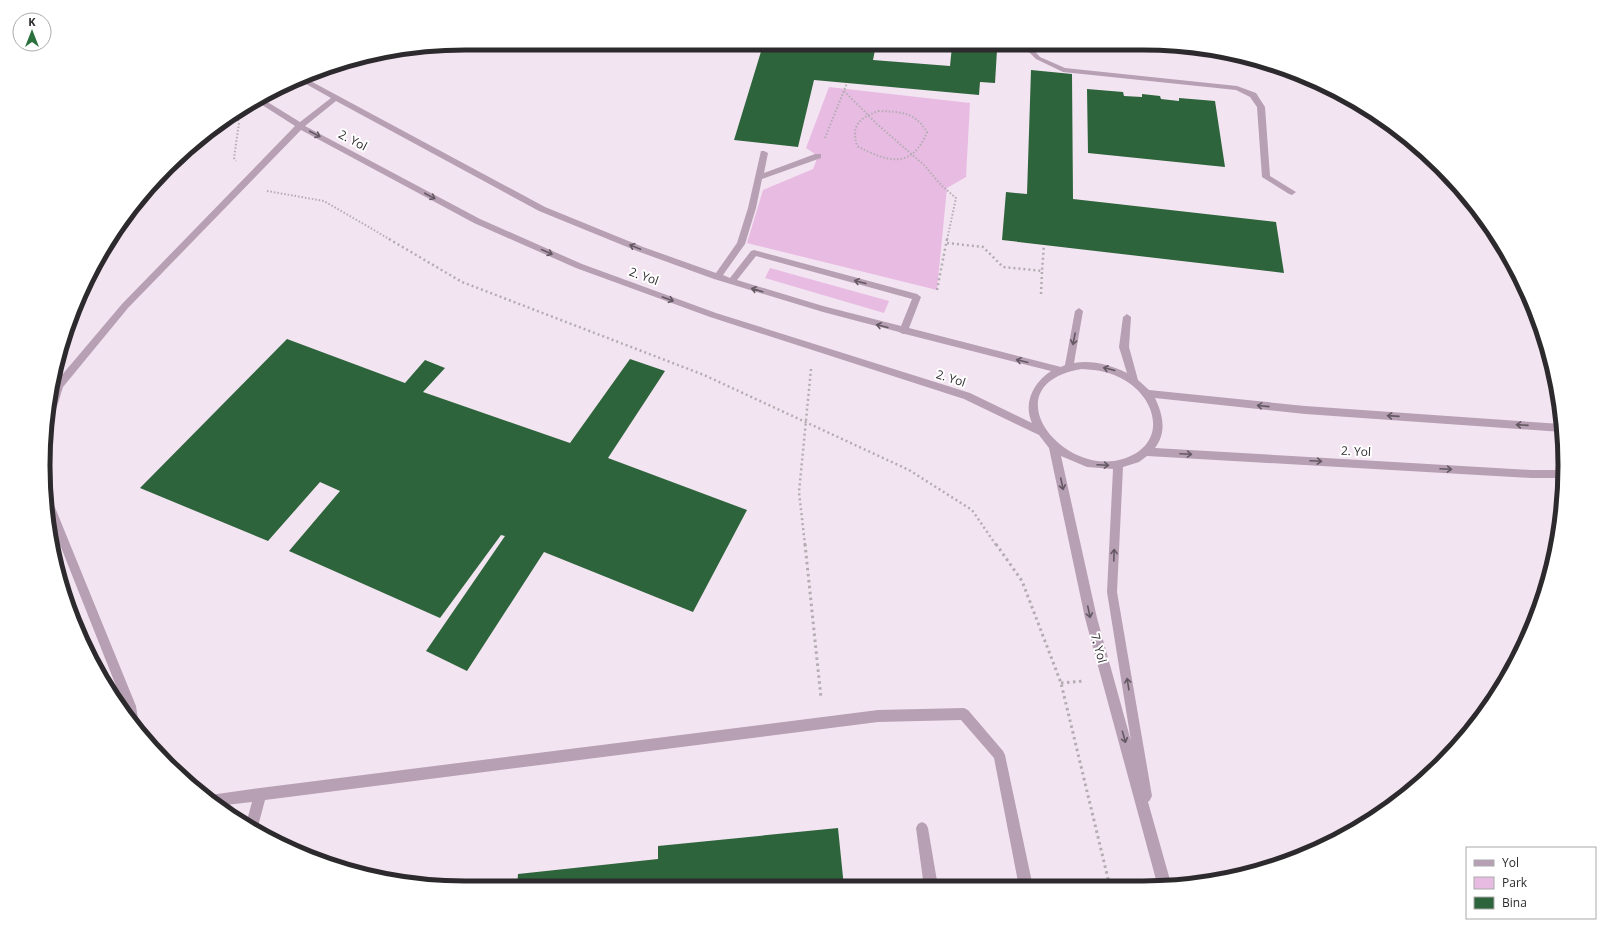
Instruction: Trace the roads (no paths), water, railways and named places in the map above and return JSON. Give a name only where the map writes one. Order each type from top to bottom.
[{"type":"street","points":[[1030,50],[1038,58],[1063,70],[1237,88],[1253,95],[1261,106],[1266,177],[1292,192]]},
{"type":"street","name":"2. Yol","points":[[307,82],[542,209],[640,249],[732,282],[903,331],[1064,369],[1096,366],[1116,371],[1134,381],[1148,394],[1156,409],[1159,424],[1156,439],[1147,452],[1133,461],[1118,464],[1093,464],[1072,457],[1054,446],[1041,432],[1034,417],[1034,403],[1038,389],[1046,378],[1064,369]]},
{"type":"street","points":[[57,392],[59,385],[125,306],[300,126],[335,98]]},
{"type":"street","name":"2. Yol","points":[[264,103],[300,126],[477,221],[579,266],[713,315],[967,396],[1041,432]]},
{"type":"street","points":[[718,276],[741,244],[764,153]]},
{"type":"street","points":[[759,177],[818,156]]},
{"type":"street","points":[[732,282],[754,253],[917,297],[903,331]]},
{"type":"street","points":[[1064,369],[1079,311]]},
{"type":"street","points":[[1127,317],[1124,347],[1134,381]]},
{"type":"street","points":[[1148,394],[1305,410],[1556,428]]},
{"type":"street","name":"7. Yol","points":[[1054,446],[1091,618],[1163,880]]},
{"type":"street","name":"2. Yol","points":[[1147,452],[1531,474],[1558,474]]},
{"type":"street","name":"7. Yol","points":[[1118,464],[1112,592],[1155,847]]},
{"type":"street","points":[[54,516],[131,711]]},
{"type":"street","points":[[219,800],[878,716],[964,714],[999,755],[1025,881]]},
{"type":"street","points":[[253,822],[260,794]]},
{"type":"street","points":[[922,828],[930,881]]}]
